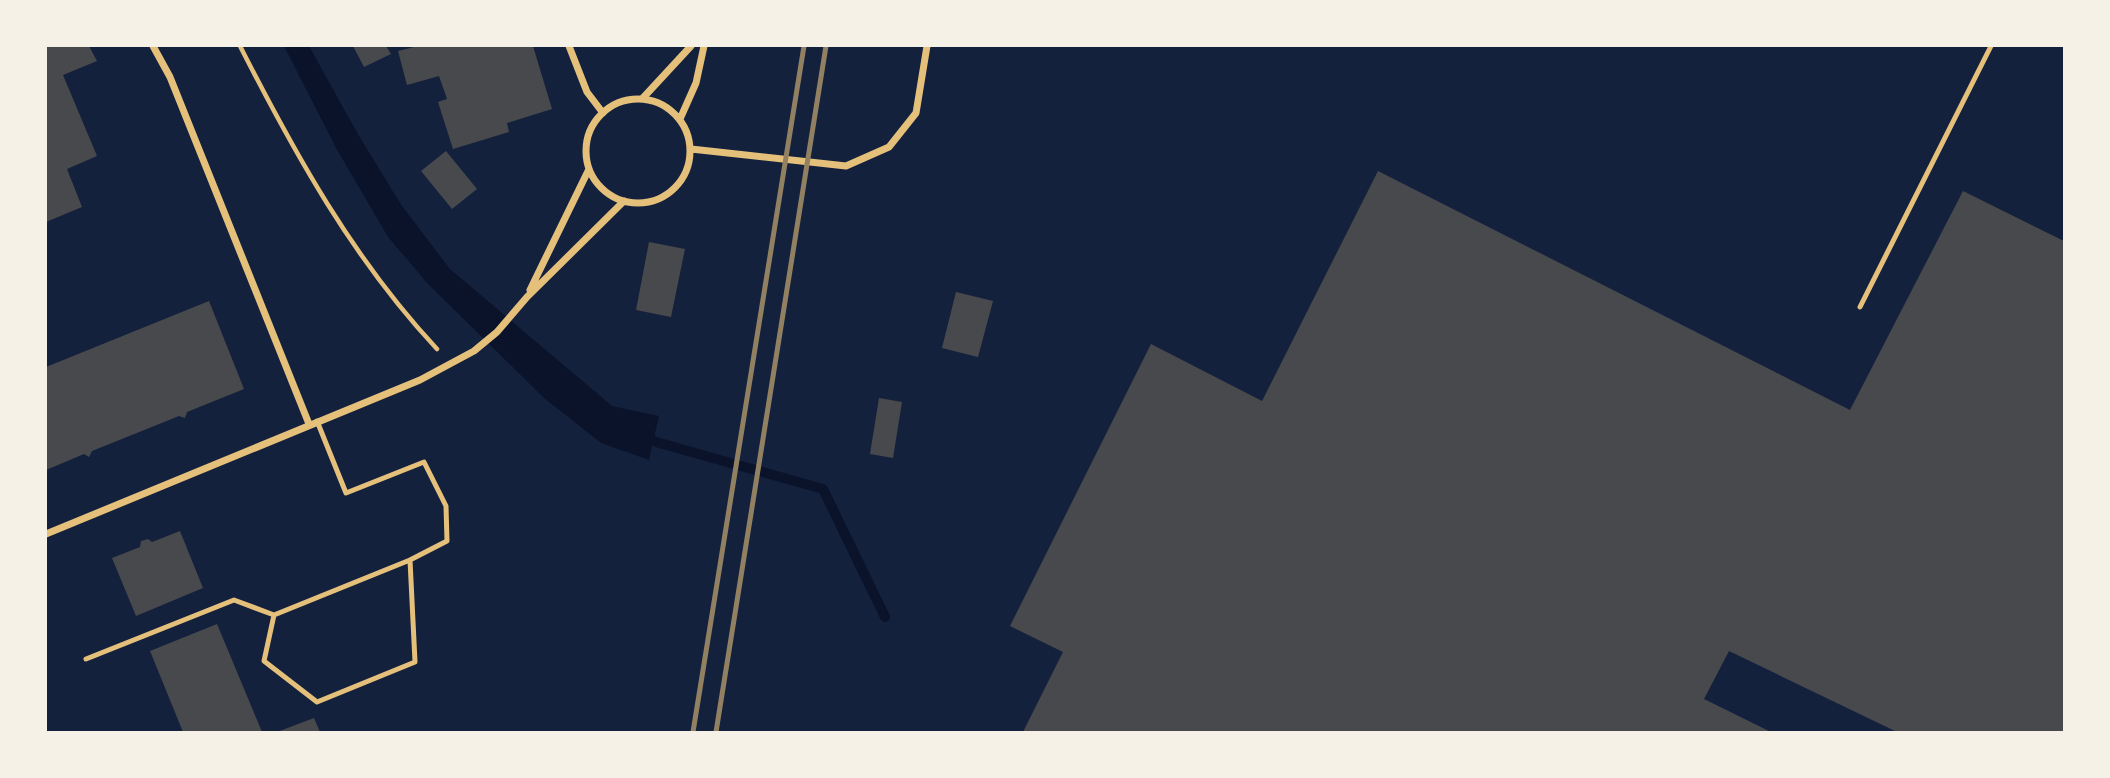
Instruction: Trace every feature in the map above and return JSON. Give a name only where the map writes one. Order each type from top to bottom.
[{"type":"street","points":[[153,46],[170,77],[313,422]]},
{"type":"street","points":[[569,46],[587,92],[603,113]]},
{"type":"street","points":[[642,99],[691,46]]},
{"type":"street","points":[[680,119],[696,83],[704,46]]},
{"type":"street","points":[[691,149],[846,166],[889,147],[916,113],[928,46]]},
{"type":"street","points":[[642,99],[656,102],[680,119],[688,133],[691,149],[682,180],[670,192],[656,200],[640,203],[624,201],[609,194],[597,183],[589,169],[586,154],[593,125],[603,113],[614,104],[642,99]]},
{"type":"street","points":[[527,297],[589,169]]},
{"type":"street","points":[[46,534],[420,380],[474,351],[497,332],[527,297],[624,201]]},
{"type":"lane","points":[[1860,307],[1991,46]]},
{"type":"lane","points":[[86,659],[234,600],[274,615],[410,560],[447,541],[446,506],[424,461],[346,493],[313,422]]},
{"type":"lane","points":[[274,615],[264,661],[317,702],[415,662],[410,560]]},
{"type":"path","points":[[240,46],[286,135],[339,225],[413,323],[451,363]]},
{"type":"water","points":[[284,46],[309,46],[402,206],[450,269],[612,406],[659,416],[649,460],[601,443],[544,398],[428,284],[388,237],[336,148]]},
{"type":"building","points":[[46,46],[89,46],[97,61],[63,75],[97,156],[67,169],[82,207],[46,222]]},
{"type":"building","points":[[353,46],[386,46],[391,54],[364,67]]},
{"type":"building","points":[[418,46],[533,46],[552,109],[507,123],[509,132],[453,149],[438,102],[447,99],[439,76],[407,85],[398,51]]},
{"type":"building","points":[[446,151],[477,189],[452,209],[421,171]]},
{"type":"building","points":[[1378,171],[1850,410],[1963,191],[2064,241],[2064,732],[1897,732],[1729,651],[1704,699],[1771,732],[1023,732],[1063,652],[1010,626],[1151,344],[1262,401]]},
{"type":"building","points":[[649,242],[685,249],[671,317],[636,310]]},
{"type":"building","points":[[956,292],[993,301],[978,357],[942,348]]},
{"type":"building","points":[[209,301],[244,389],[187,412],[185,418],[179,416],[92,451],[89,457],[84,454],[46,470],[46,367]]},
{"type":"building","points":[[879,398],[902,402],[893,458],[870,454]]},
{"type":"building","points":[[180,531],[203,588],[136,616],[112,558],[140,547],[141,541],[148,539],[152,542]]},
{"type":"building","points":[[217,624],[262,732],[183,732],[150,651]]},
{"type":"building","points":[[314,718],[320,732],[277,732]]},
{"type":"waterway","points":[[642,434],[656,442],[823,489],[885,617]]},
{"type":"railway","points":[[693,732],[804,46]]},
{"type":"railway","points":[[716,732],[826,46]]}]
